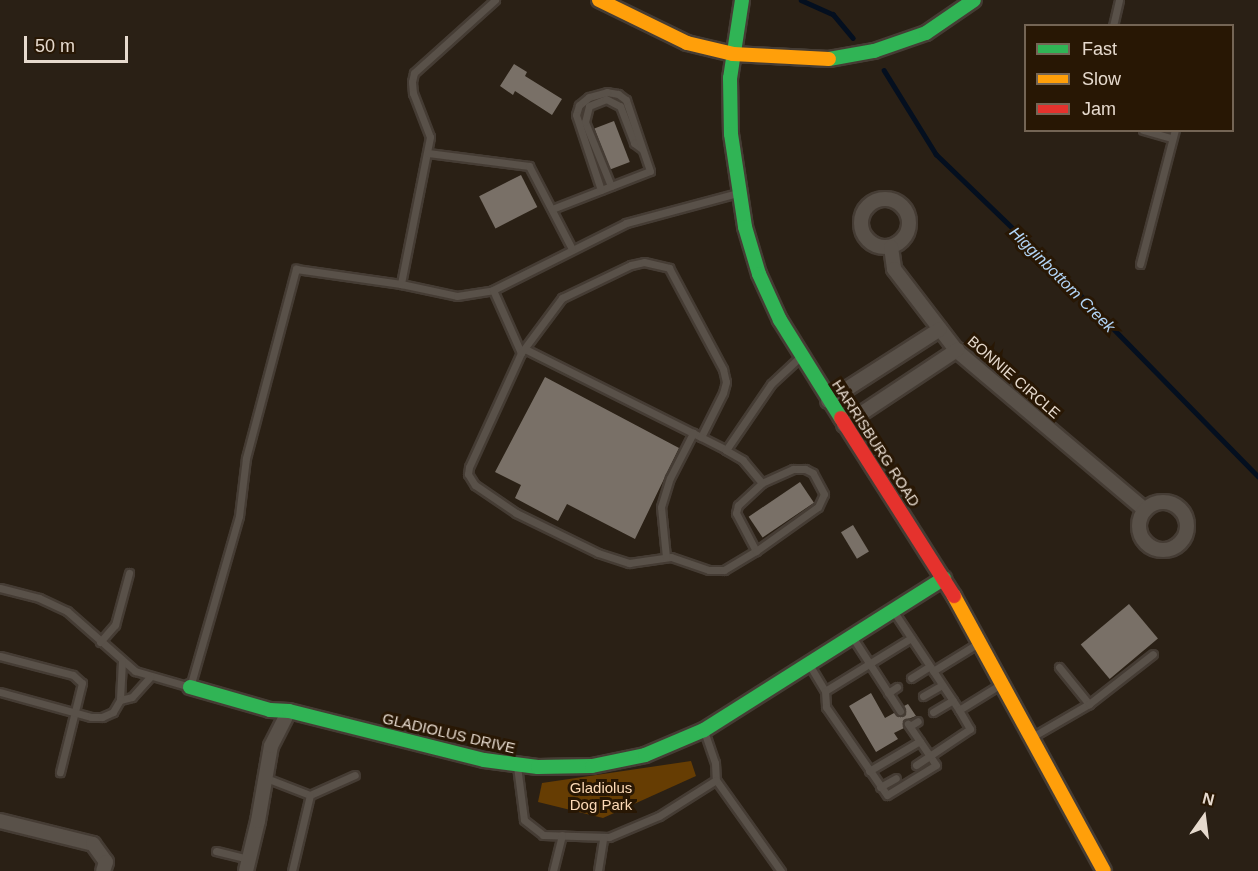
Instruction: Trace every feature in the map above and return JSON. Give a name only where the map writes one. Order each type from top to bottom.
[{"type":"street","points":[[599,0],[687,43],[733,54],[821,60],[874,51],[926,33],[974,0]]},
{"type":"street","name":"HARRISBURG ROAD","points":[[742,0],[733,54],[730,134],[745,227],[759,274],[780,320],[801,357],[944,578],[1104,871]]},
{"type":"street","name":"BONNIE CIRCLE","points":[[891,247],[894,269],[957,350],[1145,510]]},
{"type":"street","points":[[828,401],[940,329]]},
{"type":"street","points":[[844,425],[957,350]]},
{"type":"street","name":"GLADIOLUS DRIVE","points":[[190,687],[270,710],[288,711],[484,760],[559,768],[613,762],[645,755],[704,730],[944,578]]},
{"type":"street","points":[[247,865],[271,746],[288,711]]},
{"type":"street","points":[[0,821],[93,844],[106,862],[103,871]]},
{"type":"lane","points":[[401,284],[404,258],[430,137],[413,93],[414,73],[495,0]]},
{"type":"lane","points":[[1113,24],[1117,1]]},
{"type":"lane","points":[[552,209],[601,190],[611,186],[650,171],[626,100],[618,94],[599,93],[579,105],[576,115],[601,190]]},
{"type":"lane","points":[[611,186],[585,122],[589,106],[606,99],[620,106],[634,143],[642,149]]},
{"type":"lane","points":[[1150,132],[1171,138]]},
{"type":"lane","points":[[1140,264],[1173,132]]},
{"type":"lane","points":[[428,153],[529,166],[572,249]]},
{"type":"lane","points":[[0,588],[39,598],[67,611],[135,671],[190,687],[239,516],[246,458],[296,269],[401,284],[457,296],[493,290],[626,223],[738,193]]},
{"type":"lane","points":[[701,437],[726,382],[723,369],[669,268],[645,262],[631,265],[562,298],[523,351],[469,467],[468,474],[475,485],[516,513],[598,553],[629,562],[666,557],[709,570],[724,570],[756,552],[818,507],[824,495],[813,472],[793,469],[762,483],[738,505],[736,513],[756,552]]},
{"type":"lane","points":[[493,290],[523,351],[726,450],[743,460],[762,483]]},
{"type":"lane","points":[[726,450],[771,384],[801,357]]},
{"type":"lane","points":[[666,557],[661,507],[670,478],[693,433]]},
{"type":"lane","points":[[100,642],[115,625],[129,573]]},
{"type":"lane","points":[[892,610],[970,729],[916,765]]},
{"type":"lane","points":[[852,636],[900,711]]},
{"type":"lane","points":[[825,691],[911,638]]},
{"type":"lane","points":[[911,678],[980,643]]},
{"type":"lane","points":[[1032,737],[1089,704],[1153,654]]},
{"type":"lane","points":[[0,656],[73,675],[82,683],[60,772]]},
{"type":"lane","points":[[0,692],[102,717],[113,712],[120,700],[122,661]]},
{"type":"lane","points":[[808,664],[825,691],[826,707],[887,795],[936,765],[909,725],[918,721]]},
{"type":"lane","points":[[1059,668],[1089,704]]},
{"type":"lane","points":[[120,700],[132,696],[150,677]]},
{"type":"lane","points":[[959,710],[1003,683]]},
{"type":"lane","points":[[923,696],[942,685]]},
{"type":"lane","points":[[888,693],[897,687]]},
{"type":"lane","points":[[933,712],[953,700]]},
{"type":"lane","points":[[704,730],[715,763],[716,780],[781,871]]},
{"type":"lane","points":[[869,771],[920,741]]},
{"type":"lane","points":[[517,765],[524,820],[543,835],[603,837],[659,816],[716,780]]},
{"type":"lane","points":[[266,778],[310,795],[355,775]]},
{"type":"lane","points":[[880,787],[897,778]]},
{"type":"lane","points":[[292,871],[310,795]]},
{"type":"lane","points":[[553,871],[562,835]]},
{"type":"lane","points":[[598,871],[603,837]]},
{"type":"lane","points":[[216,851],[247,865]]},
{"type":"green space","name":"Gladiolus Dog Park","points":[[691,761],[696,776],[603,818],[538,802],[542,783]]},
{"type":"building","points":[[514,64],[527,72],[525,76],[562,99],[552,115],[515,91],[513,95],[500,86]]},
{"type":"building","points":[[614,121],[630,162],[610,170],[594,129]]},
{"type":"building","points":[[521,175],[537,207],[495,228],[479,196]]},
{"type":"building","points":[[545,377],[679,448],[635,539],[567,504],[558,521],[515,498],[521,485],[495,472]]},
{"type":"building","points":[[800,482],[814,503],[763,537],[749,517]]},
{"type":"building","points":[[853,525],[869,552],[857,559],[841,532]]},
{"type":"building","points":[[1129,604],[1158,638],[1110,679],[1081,644]]},
{"type":"building","points":[[871,693],[885,718],[894,713],[903,716],[906,711],[904,706],[908,704],[916,716],[903,721],[904,728],[894,733],[898,739],[876,752],[849,706]]},
{"type":"waterway","name":"Higginbottom Creek","points":[[801,0],[833,14],[853,38]]},
{"type":"waterway","name":"Higginbottom Creek","points":[[884,70],[936,154],[1058,272],[1258,476]]},
{"type":"traffic: fast","points":[[742,0],[730,78],[731,134],[745,227],[759,274],[780,320],[841,418]]},
{"type":"traffic: fast","points":[[829,59],[874,51],[926,33],[974,0]]},
{"type":"traffic: fast","points":[[190,687],[270,710],[289,711],[484,760],[538,767],[592,766],[645,755],[704,730],[944,578]]},
{"type":"traffic: slow","points":[[599,0],[687,43],[733,54],[829,59]]},
{"type":"traffic: slow","points":[[954,596],[1104,871]]},
{"type":"traffic: jam","points":[[841,418],[954,596]]}]
